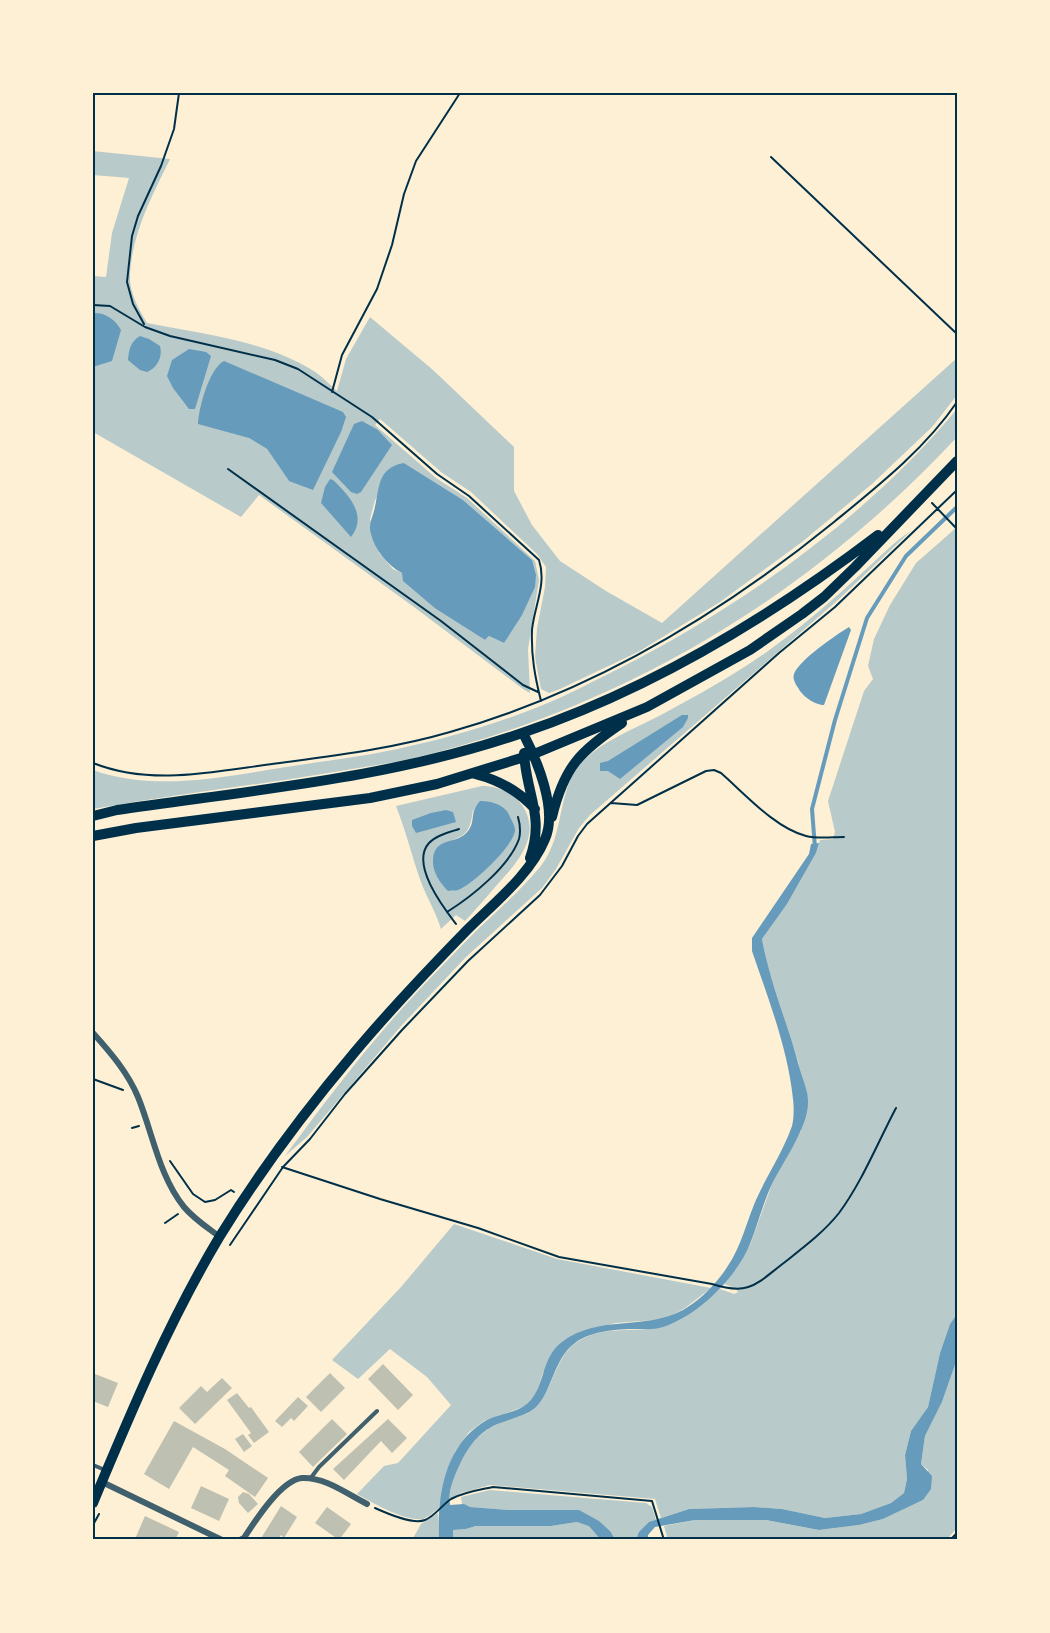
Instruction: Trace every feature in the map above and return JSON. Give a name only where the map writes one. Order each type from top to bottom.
[{"type":"main road","points":[[98,1505],[106,1471],[171,1325],[244,1198],[286,1137],[348,1061],[406,994],[527,867],[540,850],[560,787],[576,759],[605,734],[647,706],[750,650],[824,597],[957,461]]},
{"type":"main road","points":[[93,816],[307,784],[387,769],[444,756],[523,733],[567,716],[697,656],[743,629],[836,567],[906,513]]},
{"type":"main road","points":[[93,836],[136,828],[370,798],[437,784],[529,756],[647,706]]},
{"type":"main road","points":[[523,733],[548,806],[549,827]]},
{"type":"main road","points":[[527,867],[537,830],[529,756]]},
{"type":"main road","points":[[472,774],[489,778],[510,788],[527,800],[535,810]]},
{"type":"street","points":[[93,1034],[126,1073],[137,1095],[161,1164],[175,1194],[186,1209],[220,1237]]},
{"type":"street","points":[[240,1540],[244,1538],[271,1500],[285,1487],[301,1478],[330,1484],[366,1504]]},
{"type":"street","points":[[102,1482],[222,1540]]},
{"type":"lane","points":[[309,1480],[319,1467],[377,1411]]},
{"type":"lane","points":[[93,1465],[106,1471]]},
{"type":"path","points":[[145,327],[133,304],[127,282],[131,245],[138,216],[161,166],[174,129],[179,93]]},
{"type":"path","points":[[332,392],[342,355],[377,289],[392,245],[404,194],[416,161],[460,93]]},
{"type":"path","points":[[771,157],[957,334]]},
{"type":"path","points":[[93,305],[110,306],[145,327],[170,336],[275,360],[298,369],[372,417],[437,474],[469,496],[539,560],[542,571],[532,628],[531,658],[541,701]]},
{"type":"path","points":[[93,763],[120,772],[163,777],[230,770],[410,742],[505,716],[541,701],[627,661],[709,614],[796,553],[881,483],[928,437],[957,402]]},
{"type":"path","points":[[228,469],[441,621],[523,685],[538,692]]},
{"type":"path","points":[[226,1250],[283,1167],[310,1139],[345,1094],[402,1030],[468,961],[540,895],[562,866],[587,824],[778,653],[835,607],[957,490]]},
{"type":"path","points":[[925,495],[957,529]]},
{"type":"path","points":[[611,803],[636,805],[706,771],[714,770],[721,773],[775,820],[795,833],[809,837],[843,837]]},
{"type":"path","points":[[447,912],[477,891],[497,872],[519,840],[521,828],[518,817]]},
{"type":"path","points":[[459,829],[439,836],[428,844],[424,854],[425,873],[447,912],[464,934]]},
{"type":"path","points":[[93,1079],[137,1095]]},
{"type":"path","points":[[283,1167],[380,1200],[478,1228],[559,1257],[712,1284],[734,1290],[747,1289],[808,1244],[838,1214],[896,1108]]},
{"type":"path","points":[[156,1148],[169,1159],[193,1194],[205,1202],[215,1200],[231,1190],[256,1206]]},
{"type":"path","points":[[165,1223],[186,1209]]},
{"type":"path","points":[[366,1504],[388,1514],[424,1521],[452,1499],[493,1487],[652,1501],[664,1540]]},
{"type":"path","points":[[93,1525],[98,1505]]},
{"type":"path","points":[[950,1540],[957,1533]]},
{"type":"shaded area","points":[[93,151],[170,159],[143,217],[131,263],[132,291],[147,323],[232,339],[273,352],[315,372],[337,391],[346,359],[370,317],[433,370],[514,447],[514,491],[532,525],[560,561],[662,623],[957,358],[957,395],[933,426],[872,484],[802,542],[720,602],[638,652],[549,693],[541,689],[535,657],[546,567],[537,554],[471,492],[441,472],[380,419],[375,425],[436,478],[467,498],[535,561],[539,580],[528,649],[530,693],[259,495],[241,517],[93,432],[93,366],[96,366],[98,313],[93,313],[93,276],[106,277],[112,233],[129,178],[93,175]],"holes":[[[341,432],[289,481],[267,449],[249,438]],[[404,463],[463,500],[532,560],[504,643],[489,636],[485,640],[436,609],[402,573],[393,569],[379,553],[370,519],[375,500]]]},
{"type":"shaded area","points":[[957,409],[957,437],[899,495],[838,548],[774,596],[707,639],[637,677],[564,710],[488,737],[409,759],[93,809],[93,770],[116,777],[140,780],[189,780],[356,757],[469,731],[521,714],[562,697],[649,653],[698,625],[746,595],[792,562],[880,490]]},
{"type":"shaded area","points":[[957,527],[957,1314],[950,1324],[940,1353],[928,1407],[911,1431],[905,1455],[907,1479],[904,1493],[891,1503],[861,1514],[825,1518],[782,1509],[754,1507],[689,1509],[661,1518],[655,1499],[490,1485],[461,1493],[450,1499],[458,1463],[473,1442],[493,1426],[526,1414],[537,1406],[562,1359],[576,1343],[601,1332],[649,1329],[668,1324],[705,1302],[720,1289],[734,1294],[738,1292],[735,1288],[724,1284],[750,1245],[772,1184],[801,1131],[799,1064],[767,965],[762,939],[787,904],[816,853],[820,840],[833,839],[835,832],[828,801],[864,691],[873,679],[868,666],[874,639],[890,605],[916,563]]},
{"type":"shaded area","points":[[911,531],[838,600],[590,815],[579,828],[556,869],[542,888],[466,957],[402,1025],[307,1137],[285,1156],[383,1030],[462,945],[540,867],[554,840],[569,783],[585,759],[611,740],[703,692],[759,658],[819,612],[892,545]]},
{"type":"shaded area","points":[[482,786],[494,787],[509,793],[522,805],[528,816],[530,828],[528,838],[519,859],[465,921],[456,915],[441,929],[421,882],[396,806]],"holes":[[[473,809],[485,870],[438,846],[467,831]]]},
{"type":"shaded area","points":[[454,1224],[557,1259],[711,1288],[666,1319],[616,1323],[581,1331],[543,1372],[535,1398],[523,1407],[484,1421],[469,1432],[456,1450],[446,1474],[439,1508],[423,1519],[416,1519],[389,1511],[357,1494],[384,1466],[398,1463],[451,1405],[427,1377],[390,1349],[358,1379],[332,1360],[401,1287]]},
{"type":"shaded area","points":[[957,1359],[957,1528],[946,1540],[668,1540],[664,1526],[695,1520],[766,1520],[819,1530],[859,1525],[883,1519],[923,1500],[928,1470],[921,1464],[925,1436],[942,1402]]},
{"type":"shaded area","points":[[490,1490],[646,1503],[652,1507],[656,1520],[649,1523],[639,1533],[636,1540],[615,1540],[611,1532],[579,1510],[509,1510],[469,1507],[462,1504],[461,1497]]},
{"type":"shaded area","points":[[438,1513],[439,1540],[412,1540],[421,1524]]},
{"type":"shaded area","points":[[577,1522],[589,1525],[601,1540],[453,1540],[453,1530],[476,1526],[551,1526]]},
{"type":"water","points":[[93,313],[110,317],[121,330],[112,361],[96,366],[93,366]]},
{"type":"water","points":[[140,336],[160,346],[161,354],[158,362],[147,372],[140,370],[128,360],[132,344]]},
{"type":"water","points":[[189,349],[206,352],[211,356],[195,409],[189,409],[167,376],[172,360]]},
{"type":"water","points":[[224,361],[343,412],[346,417],[341,432],[313,490],[289,481],[267,449],[249,438],[198,424],[200,408],[209,380]]},
{"type":"water","points":[[362,421],[378,430],[392,445],[361,492],[357,494],[351,492],[332,472],[354,424]]},
{"type":"water","points":[[404,463],[463,500],[532,560],[536,575],[535,587],[522,615],[504,643],[489,636],[485,640],[436,609],[403,581],[402,573],[387,561],[375,546],[370,525],[381,481],[388,470]]},
{"type":"water","points":[[330,479],[345,492],[357,514],[356,529],[351,537],[321,503],[325,487]]},
{"type":"water","points":[[849,627],[851,630],[824,705],[821,705],[800,691],[794,681],[794,674],[810,655]]},
{"type":"water","points":[[682,715],[688,715],[683,727],[620,779],[608,771],[600,771],[600,763],[608,761]]},
{"type":"water","points":[[480,801],[494,803],[505,809],[515,830],[513,837],[500,855],[473,881],[458,890],[448,891],[434,870],[434,854],[441,844],[463,836],[468,831]]},
{"type":"water","points":[[446,810],[453,812],[456,822],[416,833],[412,820]]},
{"type":"water","points":[[819,843],[816,853],[787,904],[762,939],[808,1101],[800,1132],[772,1184],[744,1257],[715,1294],[690,1314],[656,1329],[604,1332],[588,1336],[575,1343],[562,1358],[541,1402],[521,1416],[497,1424],[477,1438],[463,1458],[452,1485],[450,1505],[464,1504],[470,1507],[509,1510],[579,1510],[599,1521],[611,1532],[615,1540],[601,1540],[589,1526],[577,1522],[551,1526],[476,1526],[453,1530],[453,1540],[439,1540],[442,1491],[451,1460],[459,1446],[469,1433],[482,1423],[519,1409],[531,1400],[540,1384],[549,1357],[562,1342],[576,1333],[591,1328],[653,1320],[683,1310],[712,1287],[733,1258],[756,1200],[788,1136],[793,1116],[793,1099],[787,1061],[752,951],[752,938],[809,854],[811,844]]},
{"type":"water","points":[[957,1314],[957,1359],[942,1402],[925,1436],[921,1464],[932,1476],[931,1489],[923,1500],[883,1519],[859,1525],[819,1530],[766,1520],[695,1520],[655,1527],[648,1535],[648,1540],[636,1540],[639,1532],[649,1522],[689,1509],[754,1507],[782,1509],[825,1518],[861,1514],[891,1503],[904,1493],[907,1479],[905,1455],[911,1431],[928,1407],[940,1353],[950,1324]]},
{"type":"building","points":[[383,1364],[413,1395],[398,1410],[368,1379]]},
{"type":"building","points":[[330,1373],[345,1388],[321,1412],[306,1397]]},
{"type":"building","points":[[95,1374],[118,1383],[108,1407],[93,1401]]},
{"type":"building","points":[[222,1378],[232,1388],[195,1424],[179,1408],[201,1386],[207,1392]]},
{"type":"building","points":[[237,1393],[249,1408],[251,1407],[269,1432],[254,1443],[248,1435],[251,1433],[227,1400]]},
{"type":"building","points":[[298,1397],[308,1406],[294,1421],[291,1418],[282,1427],[275,1421]]},
{"type":"building","points":[[332,1419],[347,1434],[313,1467],[299,1452]]},
{"type":"building","points":[[388,1419],[407,1438],[392,1453],[381,1441],[344,1480],[333,1469]]},
{"type":"building","points":[[174,1421],[225,1449],[268,1478],[255,1497],[225,1476],[229,1470],[193,1447],[169,1489],[144,1474]]},
{"type":"building","points":[[243,1434],[252,1446],[244,1452],[235,1439]]},
{"type":"building","points":[[201,1486],[229,1499],[219,1521],[191,1508]]},
{"type":"building","points":[[243,1492],[249,1494],[258,1504],[248,1513],[239,1503],[238,1497]]},
{"type":"building","points":[[281,1506],[297,1517],[284,1538],[281,1535],[278,1540],[260,1540]]},
{"type":"building","points":[[327,1507],[351,1524],[339,1540],[315,1523]]},
{"type":"building","points":[[145,1516],[179,1532],[175,1540],[135,1539]]},
{"type":"waterway","points":[[815,848],[812,809],[835,720],[867,618],[906,556],[957,507]]}]
